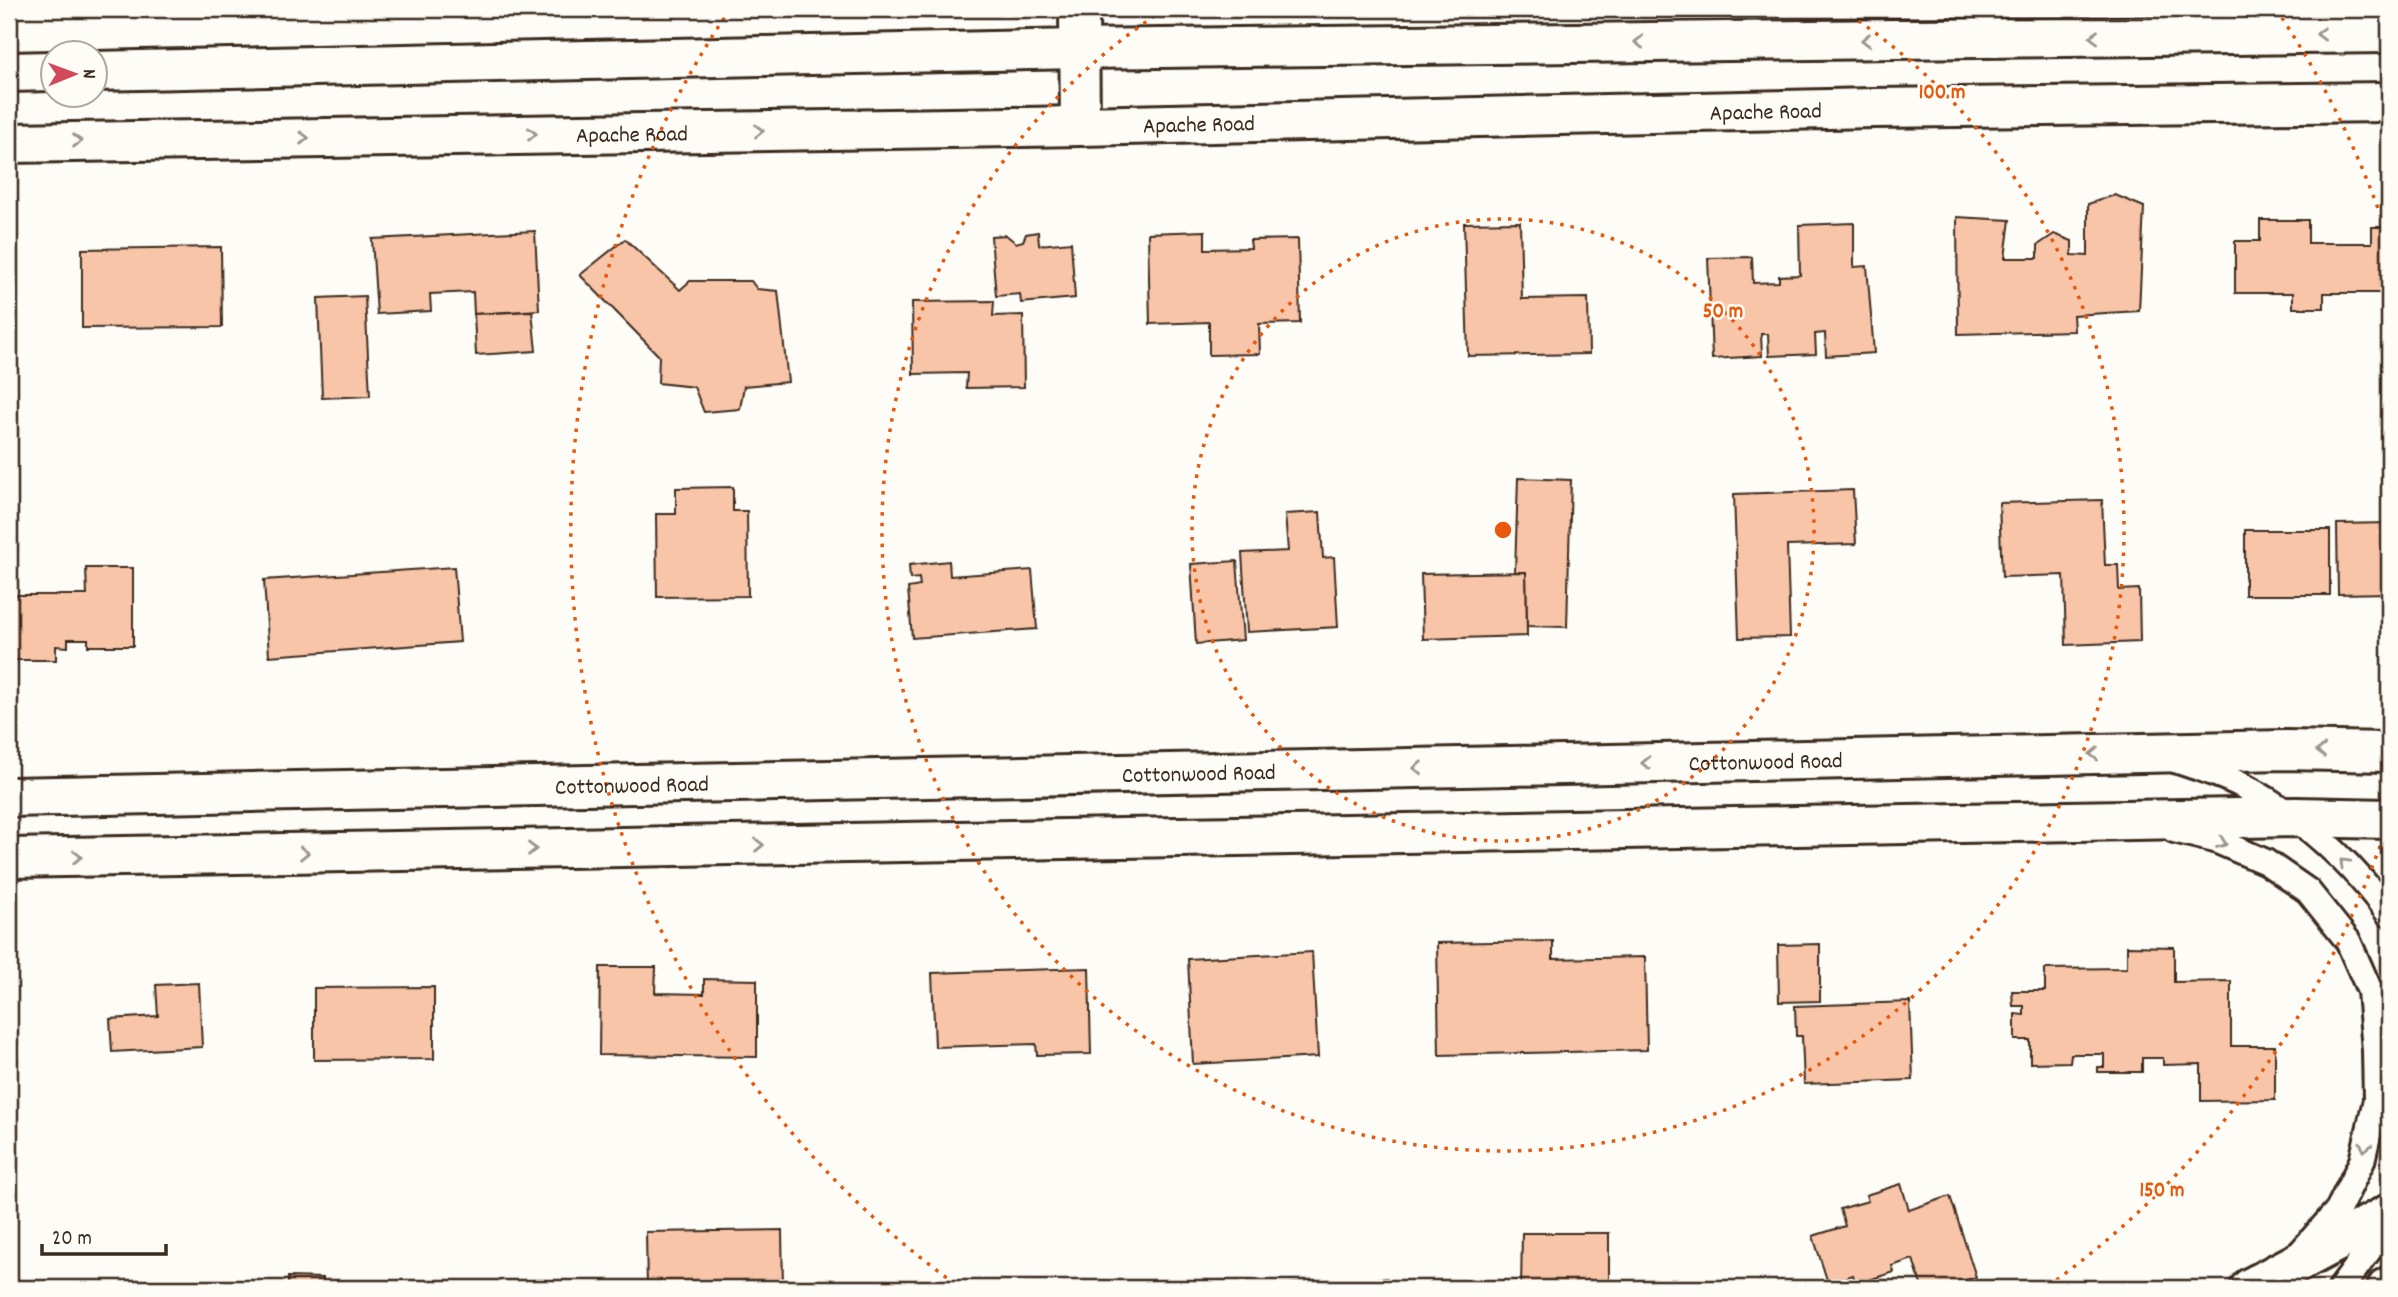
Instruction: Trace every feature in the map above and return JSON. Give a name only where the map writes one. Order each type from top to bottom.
[{"type":"street","points":[[1079,9],[1080,126]]},
{"type":"street","points":[[108,71],[1079,49],[2389,33]]},
{"type":"street","points":[[9,72],[38,71]]},
{"type":"street","name":"Apache Road","points":[[9,142],[2389,102]]},
{"type":"street","name":"Cottonwood Road","points":[[9,797],[2285,750],[2389,752]]},
{"type":"street","points":[[9,859],[2296,817],[2389,820]]},
{"type":"street","points":[[2250,1288],[2389,1214]]},
{"type":"lane","points":[[2157,753],[2243,786],[2296,817],[2371,889],[2389,914]]},
{"type":"lane","points":[[2132,820],[2215,840],[2266,862],[2308,891],[2348,942],[2370,991],[2376,1100],[2362,1160],[2338,1210],[2287,1269]]},
{"type":"lane","points":[[2341,1288],[2389,1223]]},
{"type":"building","points":[[2115,195],[2144,207],[2139,311],[2073,315],[2074,331],[1958,334],[1957,217],[2010,220],[2005,258],[2038,258],[2038,245],[2054,234],[2072,241],[2072,255],[2088,256],[2088,204]]},
{"type":"building","points":[[2260,220],[2308,220],[2308,243],[2372,243],[2372,227],[2389,227],[2389,293],[2324,293],[2324,308],[2293,308],[2293,293],[2235,293],[2235,241],[2260,241]]},
{"type":"building","points":[[1520,222],[1522,299],[1588,298],[1589,354],[1468,356],[1464,223]]},
{"type":"building","points":[[1854,223],[1854,267],[1867,266],[1874,353],[1826,356],[1825,333],[1815,334],[1816,354],[1769,356],[1768,334],[1761,334],[1762,356],[1712,359],[1708,258],[1752,257],[1753,283],[1779,282],[1779,276],[1800,275],[1799,225]]},
{"type":"building","points":[[535,231],[539,310],[474,314],[473,292],[430,294],[431,311],[377,314],[372,239]]},
{"type":"building","points":[[1205,231],[1205,249],[1251,248],[1250,240],[1298,239],[1300,323],[1259,324],[1260,354],[1209,355],[1209,322],[1150,324],[1148,233]]},
{"type":"building","points":[[1038,232],[1039,245],[1071,242],[1075,298],[1021,303],[1020,294],[996,296],[991,236],[1006,235],[1016,243],[1023,241],[1026,234]]},
{"type":"building","points":[[625,239],[680,290],[690,281],[751,281],[757,289],[778,291],[788,382],[744,386],[740,409],[704,412],[694,387],[658,383],[659,356],[580,275]]},
{"type":"building","points":[[221,247],[222,327],[82,328],[82,249]]},
{"type":"building","points":[[365,296],[370,396],[322,398],[318,298]]},
{"type":"building","points":[[994,301],[993,316],[1023,315],[1024,387],[966,388],[967,373],[913,374],[912,302]]},
{"type":"building","points":[[532,311],[536,351],[476,355],[474,314]]},
{"type":"building","points":[[1518,478],[1571,480],[1567,627],[1527,626],[1526,572],[1515,572]]},
{"type":"building","points":[[733,487],[733,511],[747,511],[748,596],[657,597],[656,514],[676,514],[676,488]]},
{"type":"building","points":[[1853,490],[1856,544],[1787,546],[1790,637],[1739,638],[1734,494]]},
{"type":"building","points":[[2102,500],[2105,565],[2118,565],[2119,590],[2139,589],[2140,642],[2066,645],[2064,575],[2002,577],[1999,503]]},
{"type":"building","points":[[1320,512],[1323,558],[1334,557],[1338,627],[1247,632],[1242,553],[1288,551],[1285,514]]},
{"type":"building","points":[[2389,523],[2389,593],[2338,594],[2337,524]]},
{"type":"building","points":[[2245,530],[2330,530],[2330,595],[2245,595]]},
{"type":"building","points":[[949,561],[950,576],[1032,570],[1037,629],[912,638],[908,588],[920,586],[919,578],[910,579],[909,565]]},
{"type":"building","points":[[1237,561],[1243,640],[1196,644],[1191,564]]},
{"type":"building","points":[[454,567],[460,642],[269,656],[264,580]]},
{"type":"building","points":[[86,568],[133,568],[133,646],[88,646],[88,639],[68,639],[68,647],[56,646],[56,660],[9,660],[9,595],[87,595]]},
{"type":"building","points":[[1526,572],[1527,636],[1423,639],[1421,574]]},
{"type":"building","points":[[1553,941],[1553,959],[1645,957],[1647,1050],[1439,1055],[1437,943]]},
{"type":"building","points":[[1820,944],[1820,1001],[1779,1002],[1778,945]]},
{"type":"building","points":[[2127,946],[2174,947],[2174,982],[2231,981],[2231,1046],[2275,1046],[2275,1100],[2201,1101],[2201,1064],[2163,1065],[2163,1058],[2142,1058],[2142,1072],[2098,1072],[2098,1067],[2104,1067],[2104,1054],[2071,1054],[2070,1062],[2030,1063],[2030,1040],[2015,1040],[2015,1014],[2024,1015],[2024,1006],[2013,1006],[2012,991],[2045,991],[2045,969],[2127,968]]},
{"type":"building","points":[[1312,952],[1318,1057],[1193,1064],[1188,959]]},
{"type":"building","points":[[600,967],[656,967],[655,993],[704,994],[704,979],[757,980],[757,1057],[599,1055]]},
{"type":"building","points":[[1089,968],[1091,1054],[1037,1055],[1036,1044],[935,1047],[932,973]]},
{"type":"building","points":[[199,983],[202,1047],[112,1052],[110,1019],[158,1016],[156,985]]},
{"type":"building","points":[[434,987],[434,1059],[314,1060],[314,988]]},
{"type":"building","points":[[1910,1002],[1913,1080],[1804,1084],[1802,1036],[1796,1036],[1795,1006]]},
{"type":"building","points":[[1901,1184],[1909,1210],[1950,1196],[1976,1277],[1940,1288],[1922,1288],[1913,1259],[1892,1266],[1894,1272],[1856,1284],[1853,1275],[1828,1283],[1813,1236],[1845,1226],[1840,1209],[1868,1201],[1866,1195]]},
{"type":"building","points":[[782,1230],[783,1288],[647,1288],[646,1232]]},
{"type":"building","points":[[1522,1233],[1609,1233],[1609,1288],[1521,1288]]},
{"type":"building","points":[[288,1277],[323,1278],[323,1288],[288,1288]]},
{"type":"building","points":[[1387,1278],[1388,1288],[1224,1288]]}]
